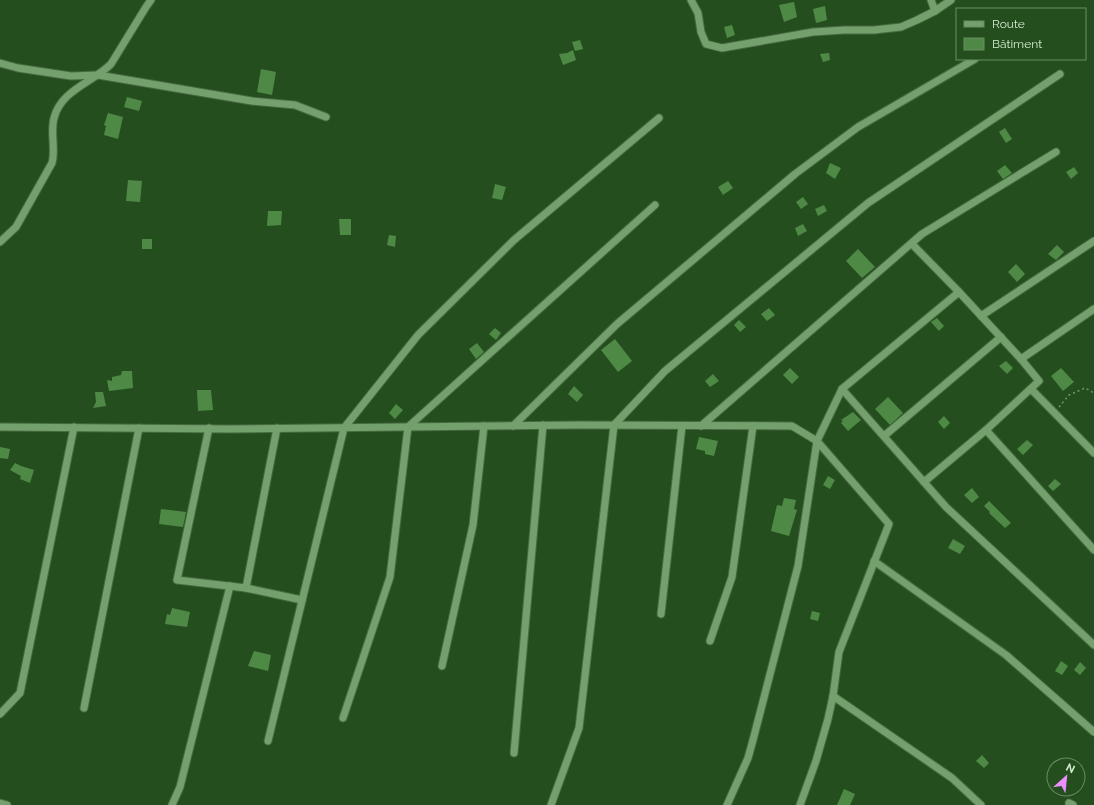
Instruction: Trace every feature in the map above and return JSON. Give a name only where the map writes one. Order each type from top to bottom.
[{"type":"street","points":[[0,242],[16,227],[52,163],[54,158],[52,130],[58,107],[65,97],[79,86],[98,75],[111,64],[151,0]]},
{"type":"street","points":[[691,0],[698,13],[701,32],[706,44],[722,48],[813,32],[874,30],[901,27],[935,11],[951,0]]},
{"type":"street","points":[[931,0],[935,11]]},
{"type":"street","points":[[513,426],[617,324],[795,174],[858,127],[973,60]]},
{"type":"street","points":[[0,63],[18,68],[71,76],[98,75],[252,101],[295,105],[326,116]]},
{"type":"street","points":[[551,805],[579,728],[614,425],[665,371],[868,202],[1060,74]]},
{"type":"street","points":[[268,741],[344,428],[418,335],[514,240],[659,118]]},
{"type":"street","points":[[701,426],[922,234],[1056,152]]},
{"type":"street","points":[[343,718],[390,577],[408,427],[655,205]]},
{"type":"street","points":[[982,316],[1094,241]]},
{"type":"street","points":[[912,244],[982,316],[1039,381],[986,430],[924,482]]},
{"type":"street","points":[[727,805],[748,758],[754,740],[798,566],[817,441],[842,389],[959,292]]},
{"type":"street","points":[[1021,359],[1094,309]]},
{"type":"street","points":[[884,436],[1001,337]]},
{"type":"street","points":[[842,389],[946,507],[1094,645]]},
{"type":"street","points":[[1031,389],[1094,453]]},
{"type":"street","points":[[0,427],[344,428],[614,425],[792,426],[817,441],[889,524],[839,652],[833,696],[816,761],[800,805]]},
{"type":"street","points":[[442,666],[473,525],[484,426]]},
{"type":"street","points":[[514,753],[543,426]]},
{"type":"street","points":[[661,614],[682,426]]},
{"type":"street","points":[[710,641],[732,577],[753,426]]},
{"type":"street","points":[[0,714],[20,693],[74,427]]},
{"type":"street","points":[[84,708],[139,428]]},
{"type":"street","points":[[209,428],[177,580],[246,588],[302,600]]},
{"type":"street","points":[[246,588],[277,428]]},
{"type":"street","points":[[986,430],[1094,550]]},
{"type":"street","points":[[874,561],[1006,655],[1094,732]]},
{"type":"street","points":[[172,805],[180,787],[230,586]]},
{"type":"street","points":[[833,696],[952,778],[981,805]]},
{"type":"street","points":[[0,803],[7,805]]},
{"type":"path","points":[[1054,413],[1069,395],[1085,388],[1094,393]]},
{"type":"building","points":[[794,2],[797,17],[784,22],[779,5]]},
{"type":"building","points":[[825,6],[827,20],[816,23],[813,9]]},
{"type":"building","points":[[732,25],[735,35],[727,38],[724,27]]},
{"type":"building","points":[[580,40],[583,49],[575,51],[572,42]]},
{"type":"building","points":[[573,50],[576,60],[563,65],[559,54],[567,53]]},
{"type":"building","points":[[829,53],[830,60],[823,62],[820,54]]},
{"type":"building","points":[[261,69],[276,72],[272,95],[257,92]]},
{"type":"building","points":[[127,97],[142,101],[139,111],[124,107]]},
{"type":"building","points":[[108,113],[123,117],[118,139],[104,135],[106,126],[104,125]]},
{"type":"building","points":[[1005,128],[1012,139],[1006,143],[999,132]]},
{"type":"building","points":[[830,163],[841,168],[835,179],[826,173]]},
{"type":"building","points":[[1005,165],[1012,173],[1003,179],[997,171]]},
{"type":"building","points":[[1074,167],[1078,173],[1071,179],[1066,172]]},
{"type":"building","points":[[128,180],[142,181],[140,202],[126,201]]},
{"type":"building","points":[[728,181],[733,188],[723,195],[718,187]]},
{"type":"building","points":[[495,184],[506,187],[502,200],[492,198]]},
{"type":"building","points":[[803,197],[808,204],[801,209],[796,202]]},
{"type":"building","points":[[824,205],[827,211],[818,216],[815,209]]},
{"type":"building","points":[[268,211],[282,211],[281,225],[267,226]]},
{"type":"building","points":[[339,219],[351,219],[351,235],[340,235]]},
{"type":"building","points":[[803,224],[807,231],[798,236],[795,228]]},
{"type":"building","points":[[389,235],[396,236],[395,247],[387,245]]},
{"type":"building","points":[[142,239],[152,239],[152,249],[142,249]]},
{"type":"building","points":[[1057,245],[1064,252],[1056,260],[1048,254]]},
{"type":"building","points":[[858,249],[875,267],[862,278],[846,261]]},
{"type":"building","points":[[1016,264],[1025,274],[1017,282],[1008,272]]},
{"type":"building","points":[[769,308],[775,315],[767,321],[761,314]]},
{"type":"building","points":[[937,318],[944,326],[939,331],[931,322]]},
{"type":"building","points":[[739,320],[746,327],[740,332],[734,325]]},
{"type":"building","points":[[495,328],[501,333],[496,340],[489,334]]},
{"type":"building","points":[[615,339],[632,361],[618,372],[601,350]]},
{"type":"building","points":[[477,343],[484,352],[476,359],[469,349]]},
{"type":"building","points":[[1006,361],[1013,368],[1007,374],[999,366]]},
{"type":"building","points":[[790,368],[799,377],[792,384],[783,375]]},
{"type":"building","points":[[1061,368],[1074,382],[1063,391],[1051,376]]},
{"type":"building","points":[[122,371],[132,371],[133,388],[109,391],[107,380],[112,381],[112,377],[121,375]]},
{"type":"building","points":[[713,374],[719,381],[710,387],[705,381]]},
{"type":"building","points":[[574,386],[583,395],[577,402],[568,394]]},
{"type":"building","points":[[197,390],[211,390],[213,410],[198,411]]},
{"type":"building","points":[[95,392],[103,392],[106,406],[93,408],[96,402]]},
{"type":"building","points":[[888,397],[903,413],[890,425],[875,409]]},
{"type":"building","points":[[396,404],[403,410],[395,419],[389,413]]},
{"type":"building","points":[[853,412],[861,420],[848,431],[841,423],[843,421],[841,420]]},
{"type":"building","points":[[944,416],[950,423],[944,429],[938,422]]},
{"type":"building","points":[[699,437],[718,441],[714,456],[705,454],[705,451],[696,449]]},
{"type":"building","points":[[1027,440],[1033,445],[1023,455],[1017,449]]},
{"type":"building","points":[[0,447],[10,449],[8,459],[0,458]]},
{"type":"building","points":[[15,463],[34,470],[30,483],[20,479],[21,476],[10,470]]},
{"type":"building","points":[[828,476],[835,480],[830,489],[823,485]]},
{"type":"building","points":[[1055,479],[1061,484],[1053,491],[1048,486]]},
{"type":"building","points":[[972,488],[979,497],[972,503],[964,495]]},
{"type":"building","points":[[784,498],[796,500],[794,509],[797,510],[789,536],[771,531],[777,505],[782,506]]},
{"type":"building","points":[[989,501],[1011,523],[1005,528],[989,513],[990,512],[984,506]]},
{"type":"building","points":[[161,509],[186,512],[183,527],[159,524]]},
{"type":"building","points":[[953,539],[965,546],[960,554],[948,548]]},
{"type":"building","points":[[172,608],[190,612],[187,627],[165,624],[167,614],[170,615]]},
{"type":"building","points":[[812,611],[820,613],[818,621],[810,619]]},
{"type":"building","points":[[254,651],[271,655],[268,671],[248,666]]},
{"type":"building","points":[[1061,661],[1068,666],[1062,675],[1055,671]]},
{"type":"building","points":[[1080,662],[1086,668],[1080,675],[1074,670]]},
{"type":"building","points":[[982,755],[989,763],[984,768],[976,761]]},
{"type":"building","points":[[844,789],[855,794],[850,805],[837,805]]}]
